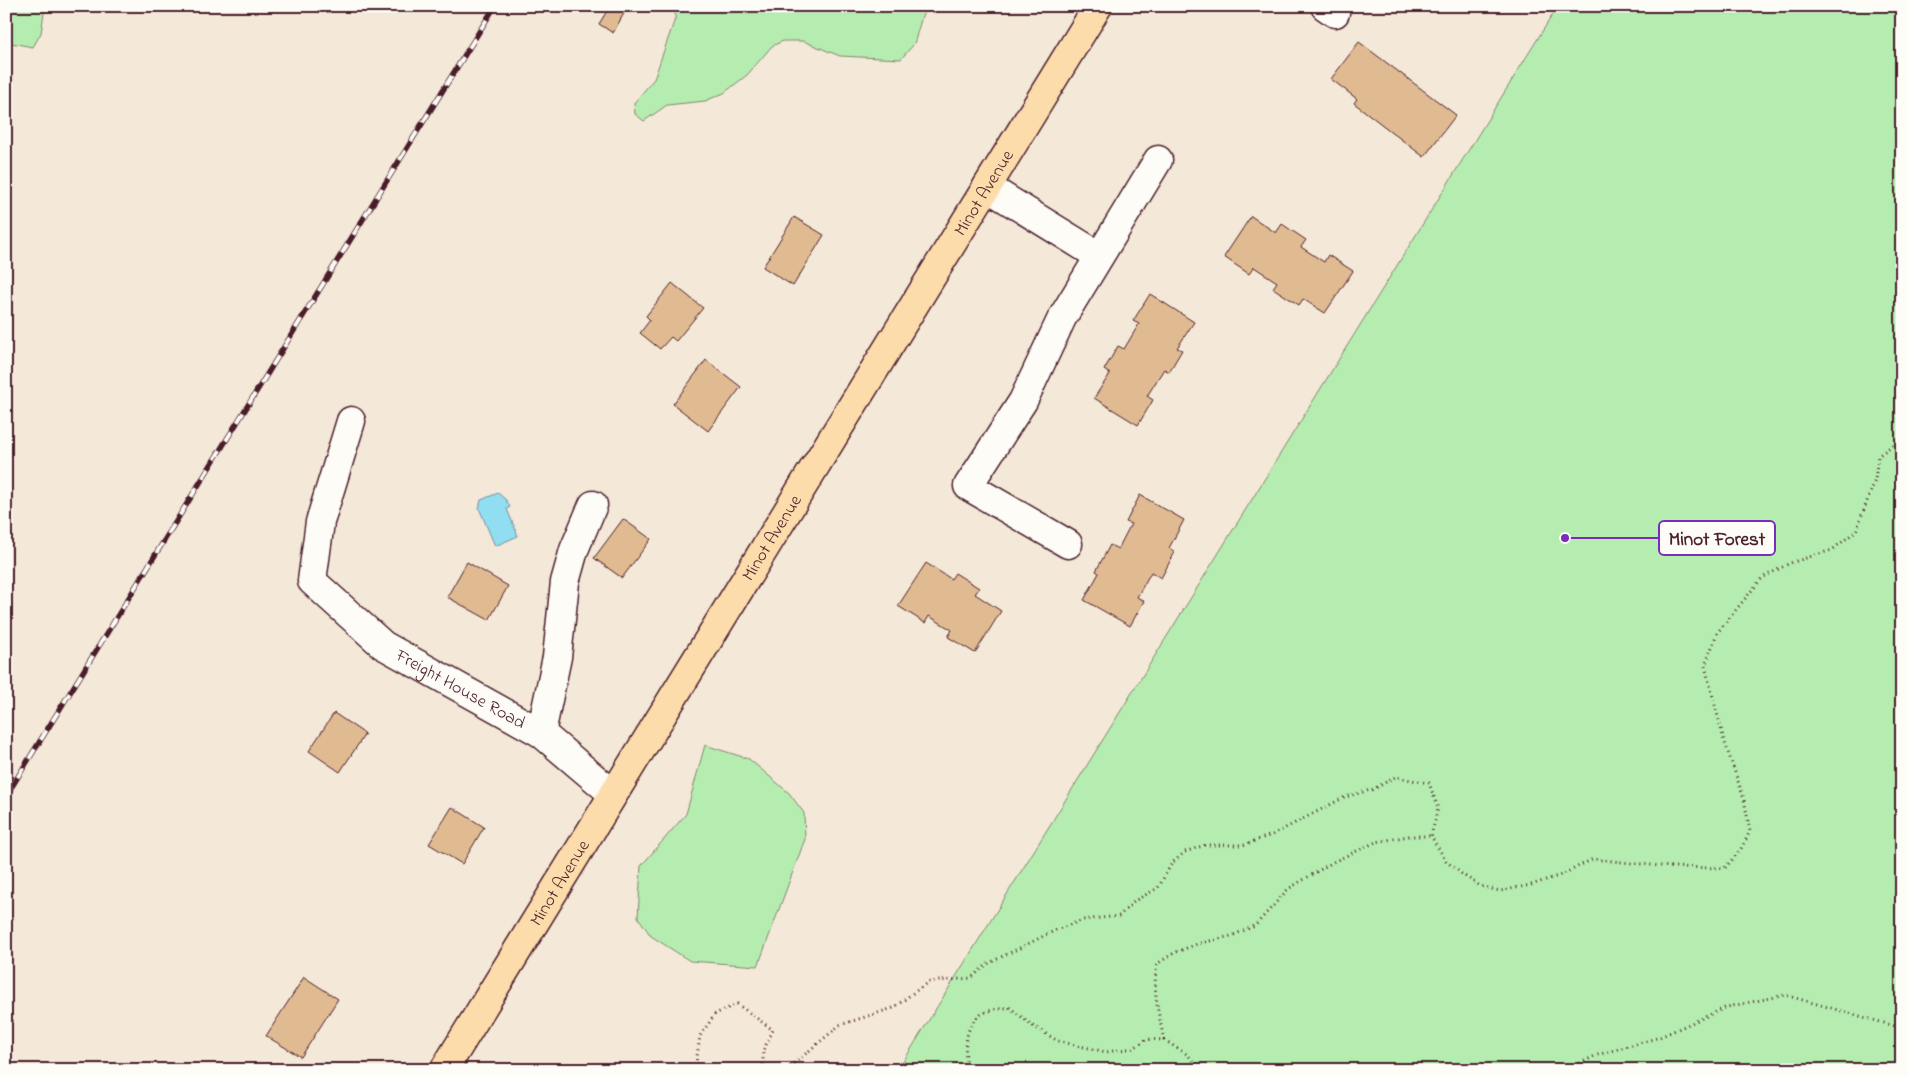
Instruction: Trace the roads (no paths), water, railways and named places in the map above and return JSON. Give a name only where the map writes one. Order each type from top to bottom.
[{"type":"main road","name":"Minot Avenue","points":[[444,1070],[1098,6]]},
{"type":"street","points":[[1068,544],[968,486],[1023,401],[1062,318],[1158,160]]},
{"type":"street","points":[[987,187],[1099,256]]},
{"type":"street","name":"Freight House Road","points":[[351,421],[320,522],[312,581],[383,645],[540,733],[613,794]]},
{"type":"street","points":[[540,733],[557,657],[565,582],[574,550],[593,505]]},
{"type":"water","points":[[498,493],[506,500],[510,507],[507,509],[518,536],[495,546],[479,508],[481,500]]},
{"type":"railway","points":[[6,796],[495,6]]},
{"type":"place","name":"Minot Forest","points":[[1565,538]]}]
